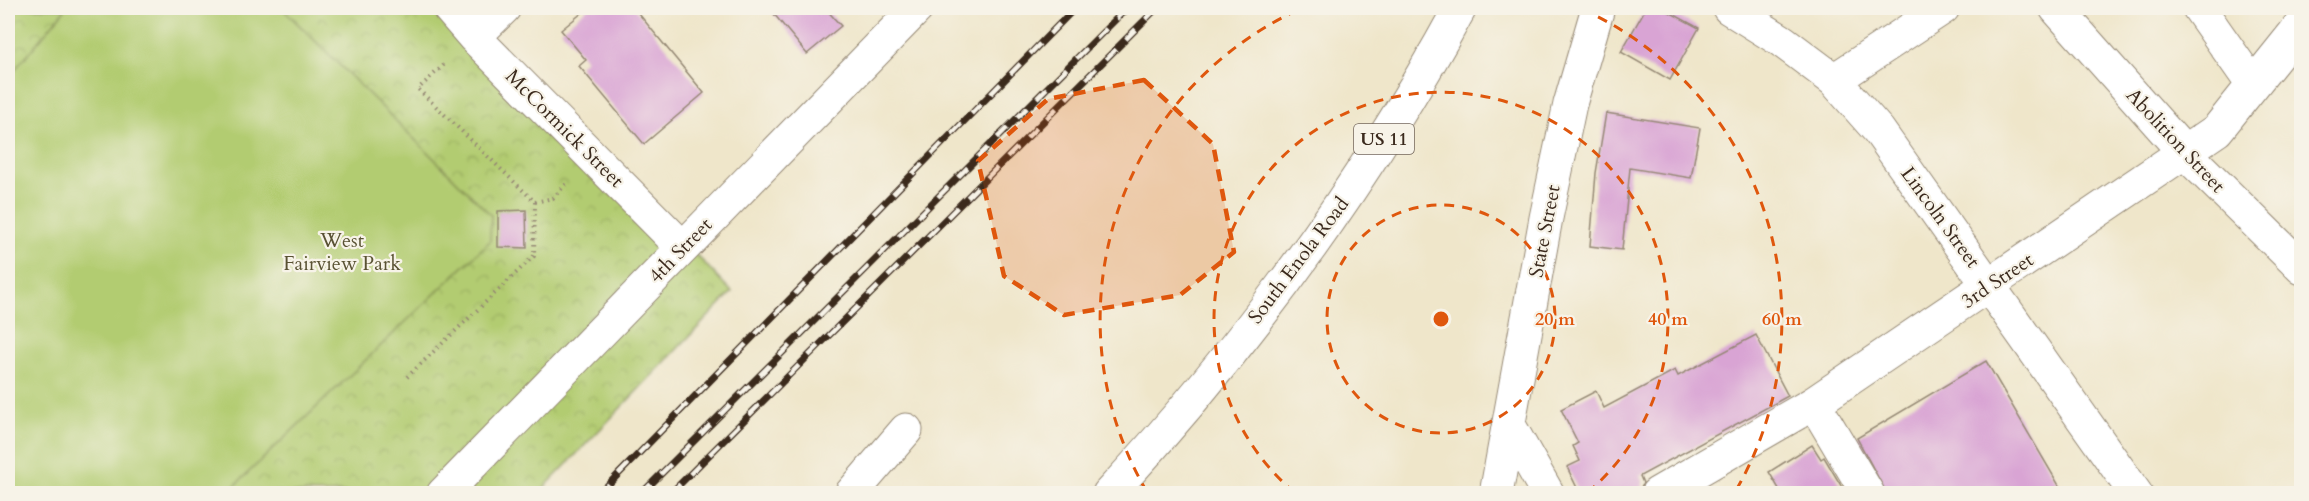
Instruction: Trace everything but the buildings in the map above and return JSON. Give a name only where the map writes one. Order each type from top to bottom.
[{"type":"street","name":"McCormick Street","points":[[449,8],[474,37],[682,247]]},
{"type":"street","points":[[474,37],[504,8]]},
{"type":"street","name":"4th Street","points":[[443,494],[917,8]]},
{"type":"street","name":"South Enola Road","points":[[1108,494],[1222,360],[1365,171],[1418,85],[1461,8]]},
{"type":"street","name":"State Street","points":[[1496,494],[1548,206],[1570,104],[1598,8]]},
{"type":"street","name":"Lincoln Street","points":[[1729,8],[1782,41],[1834,80],[1879,131],[2136,494]]},
{"type":"street","points":[[1834,80],[1943,8]]},
{"type":"street","name":"Abolition Street","points":[[2056,8],[2184,152],[2301,268]]},
{"type":"street","points":[[2199,8],[2253,86]]},
{"type":"street","name":"3rd Street","points":[[1657,494],[1814,403],[2217,130],[2301,24]]},
{"type":"street","points":[[1814,403],[1868,494]]},
{"type":"street","points":[[1509,425],[1548,494]]},
{"type":"street","points":[[850,494],[906,430]]},
{"type":"path","points":[[407,377],[534,256],[535,202],[418,89],[474,37]]},
{"type":"highlighted area","points":[[1144,80],[1213,144],[1234,252],[1180,295],[1064,315],[1004,276],[978,161],[1048,99]]},
{"type":"green space","name":"West Fairview Park","points":[[8,8],[459,8],[732,292],[539,493],[8,493]]},
{"type":"green space","name":"West Fairview Park","points":[[66,8],[282,8],[491,215],[490,241],[227,493],[8,493],[8,78]]},
{"type":"railway","points":[[599,494],[1075,8]]},
{"type":"railway","points":[[641,494],[1127,8]]},
{"type":"railway","points":[[670,494],[1157,8]]}]
